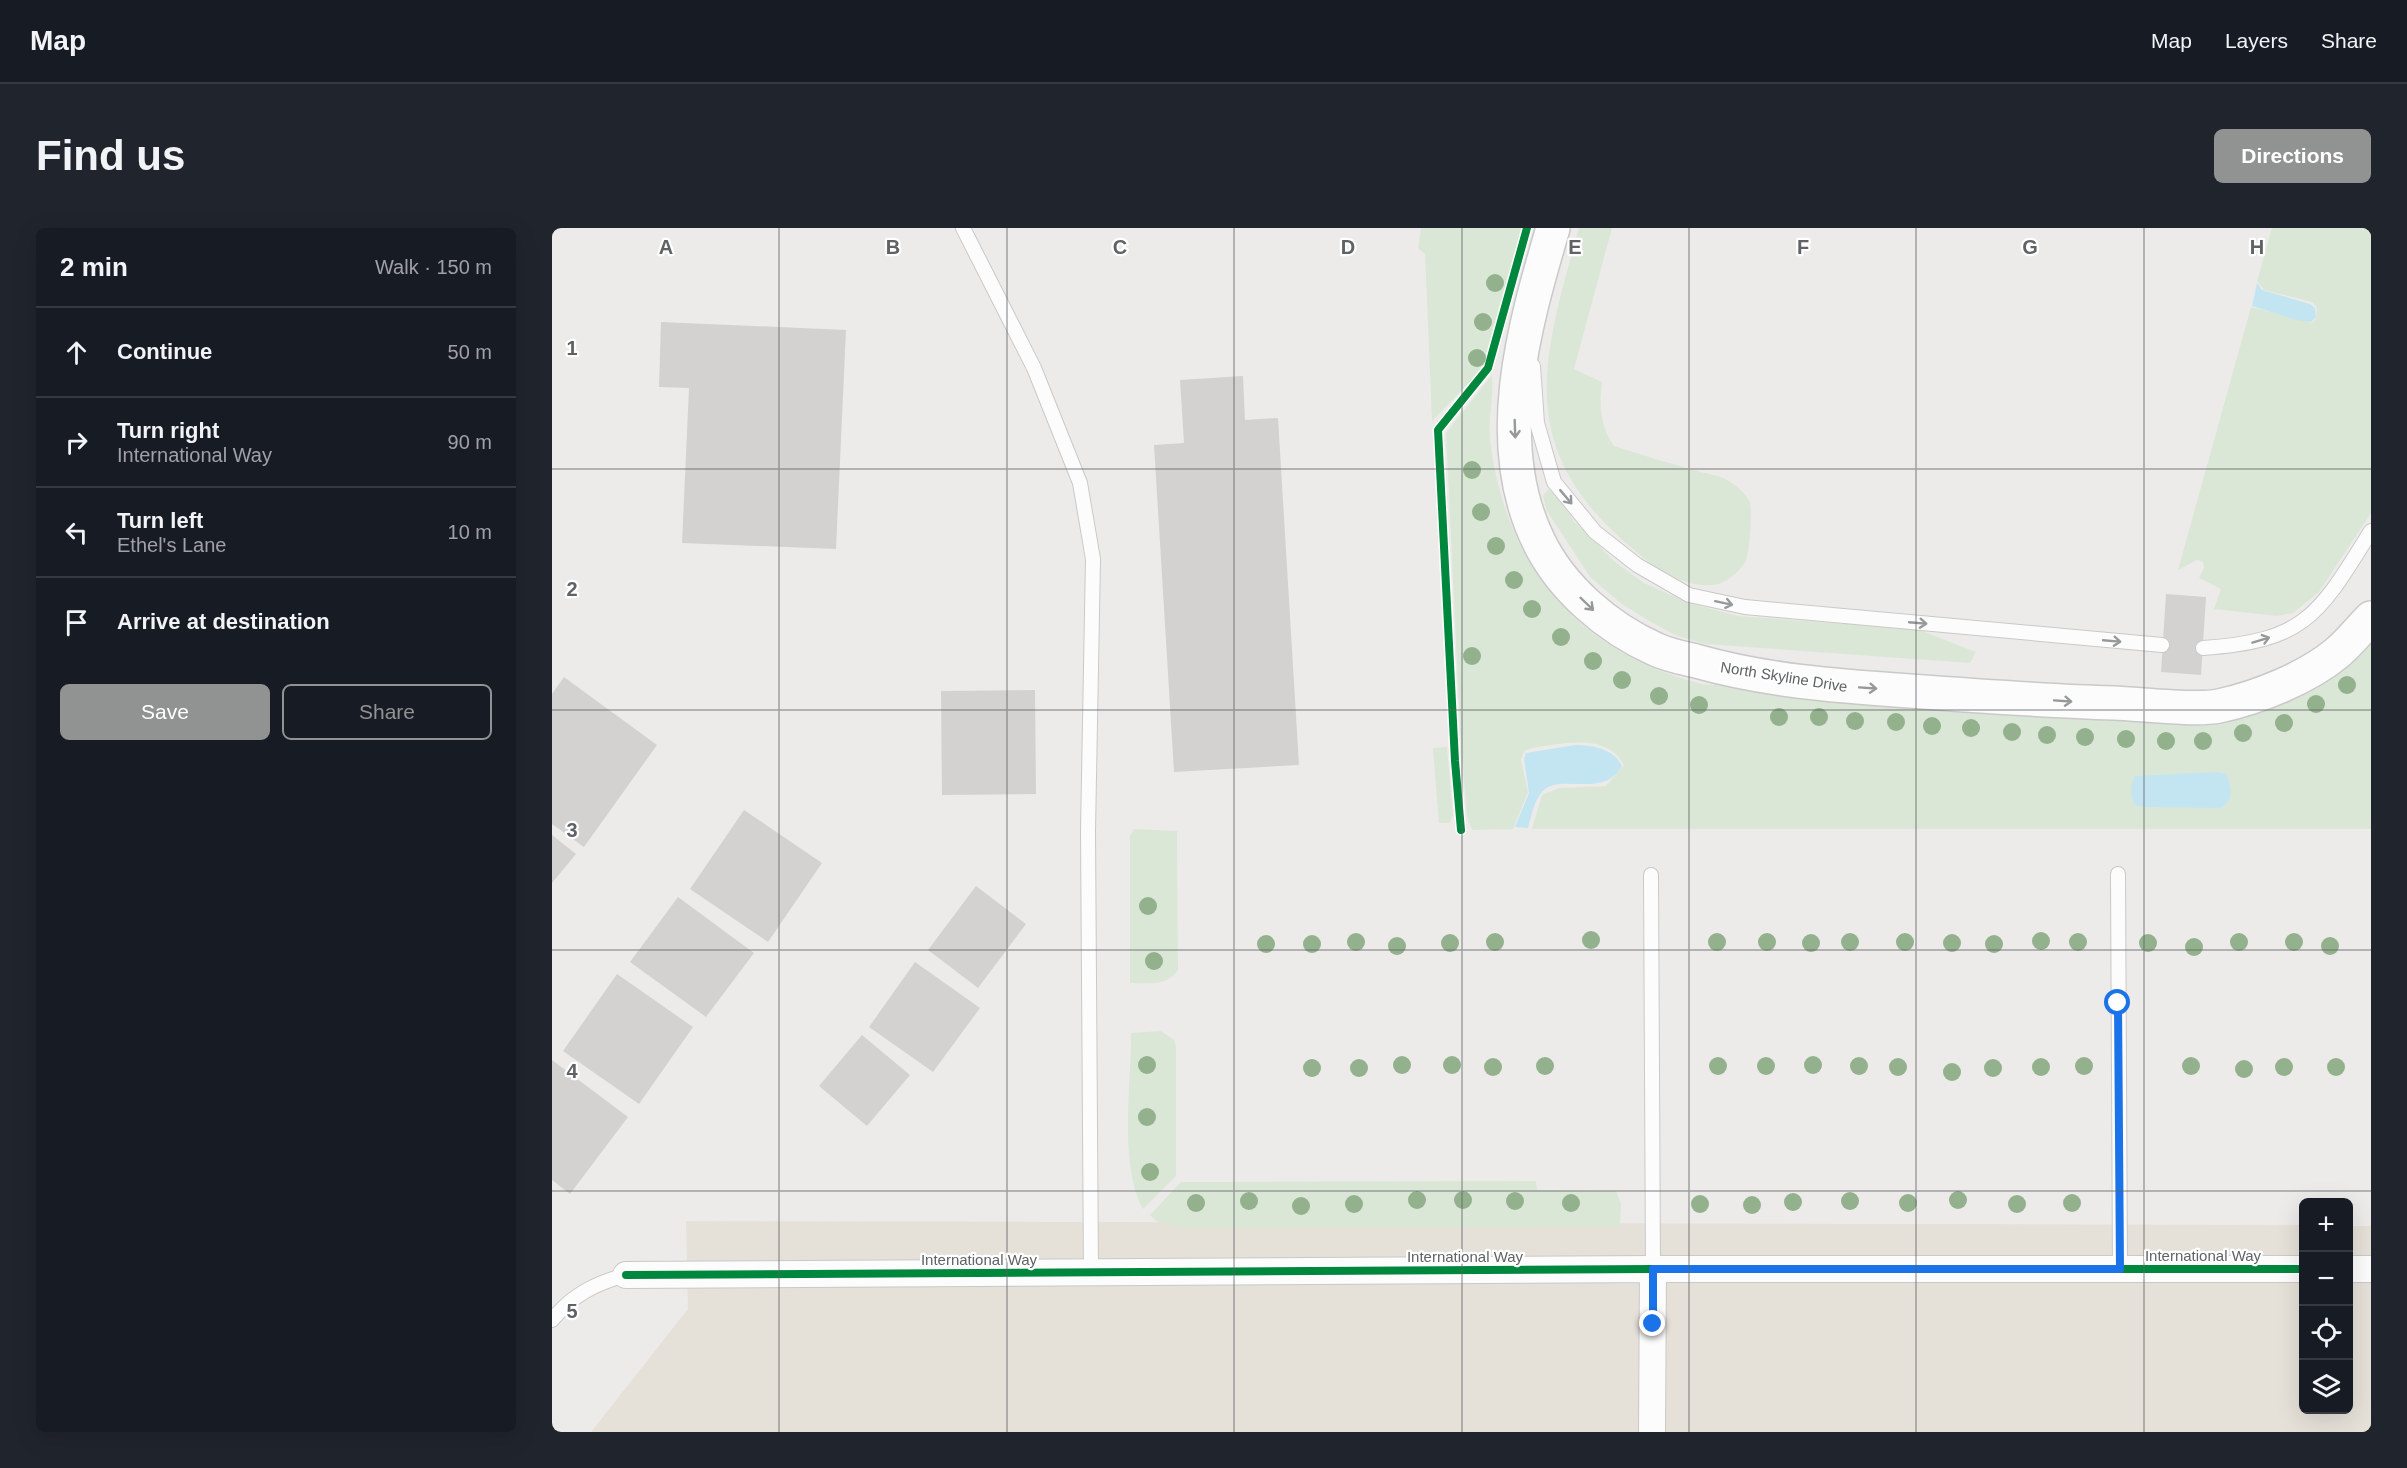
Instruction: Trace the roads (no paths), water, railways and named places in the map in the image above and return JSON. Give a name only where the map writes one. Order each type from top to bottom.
[{"type":"main road","name":"North Skyline Drive","points":[[1553,228],[1539,277],[1514,410],[1516,475],[1539,542],[1561,575],[1586,604],[1619,629],[1657,650],[1730,671],[1822,685],[2074,702],[2215,707],[2281,686],[2335,654],[2371,618]]},
{"type":"street","name":"International Way","points":[[626,1275],[1653,1269],[2299,1269]]},
{"type":"street","points":[[1652,1432],[1653,1269]]},
{"type":"street","points":[[2353,1269],[2371,1269]]},
{"type":"lane","points":[[963,228],[1034,368],[1076,473],[1093,559],[1088,831],[1091,1273]]},
{"type":"lane","points":[[1539,277],[1533,365],[1537,423],[1554,482],[1595,532],[1637,565],[1689,596],[1745,607],[2162,645]]},
{"type":"lane","points":[[2203,648],[2245,645],[2281,634],[2308,618],[2328,600],[2371,531]]},
{"type":"lane","points":[[2118,874],[2120,1269]]},
{"type":"lane","points":[[1651,875],[1653,1269]]},
{"type":"lane","points":[[552,1320],[563,1307],[595,1283],[626,1275]]},
{"type":"water","points":[[2257,283],[2262,290],[2310,304],[2315,308],[2316,317],[2311,322],[2296,320],[2252,306]]},
{"type":"water","points":[[1575,745],[1602,749],[1614,756],[1622,766],[1613,776],[1603,782],[1556,785],[1546,788],[1537,800],[1528,828],[1515,827],[1529,793],[1524,759],[1526,753]]},
{"type":"water","points":[[2217,772],[2226,774],[2231,793],[2228,801],[2221,808],[2144,807],[2135,805],[2133,801],[2131,791],[2135,776]]}]
